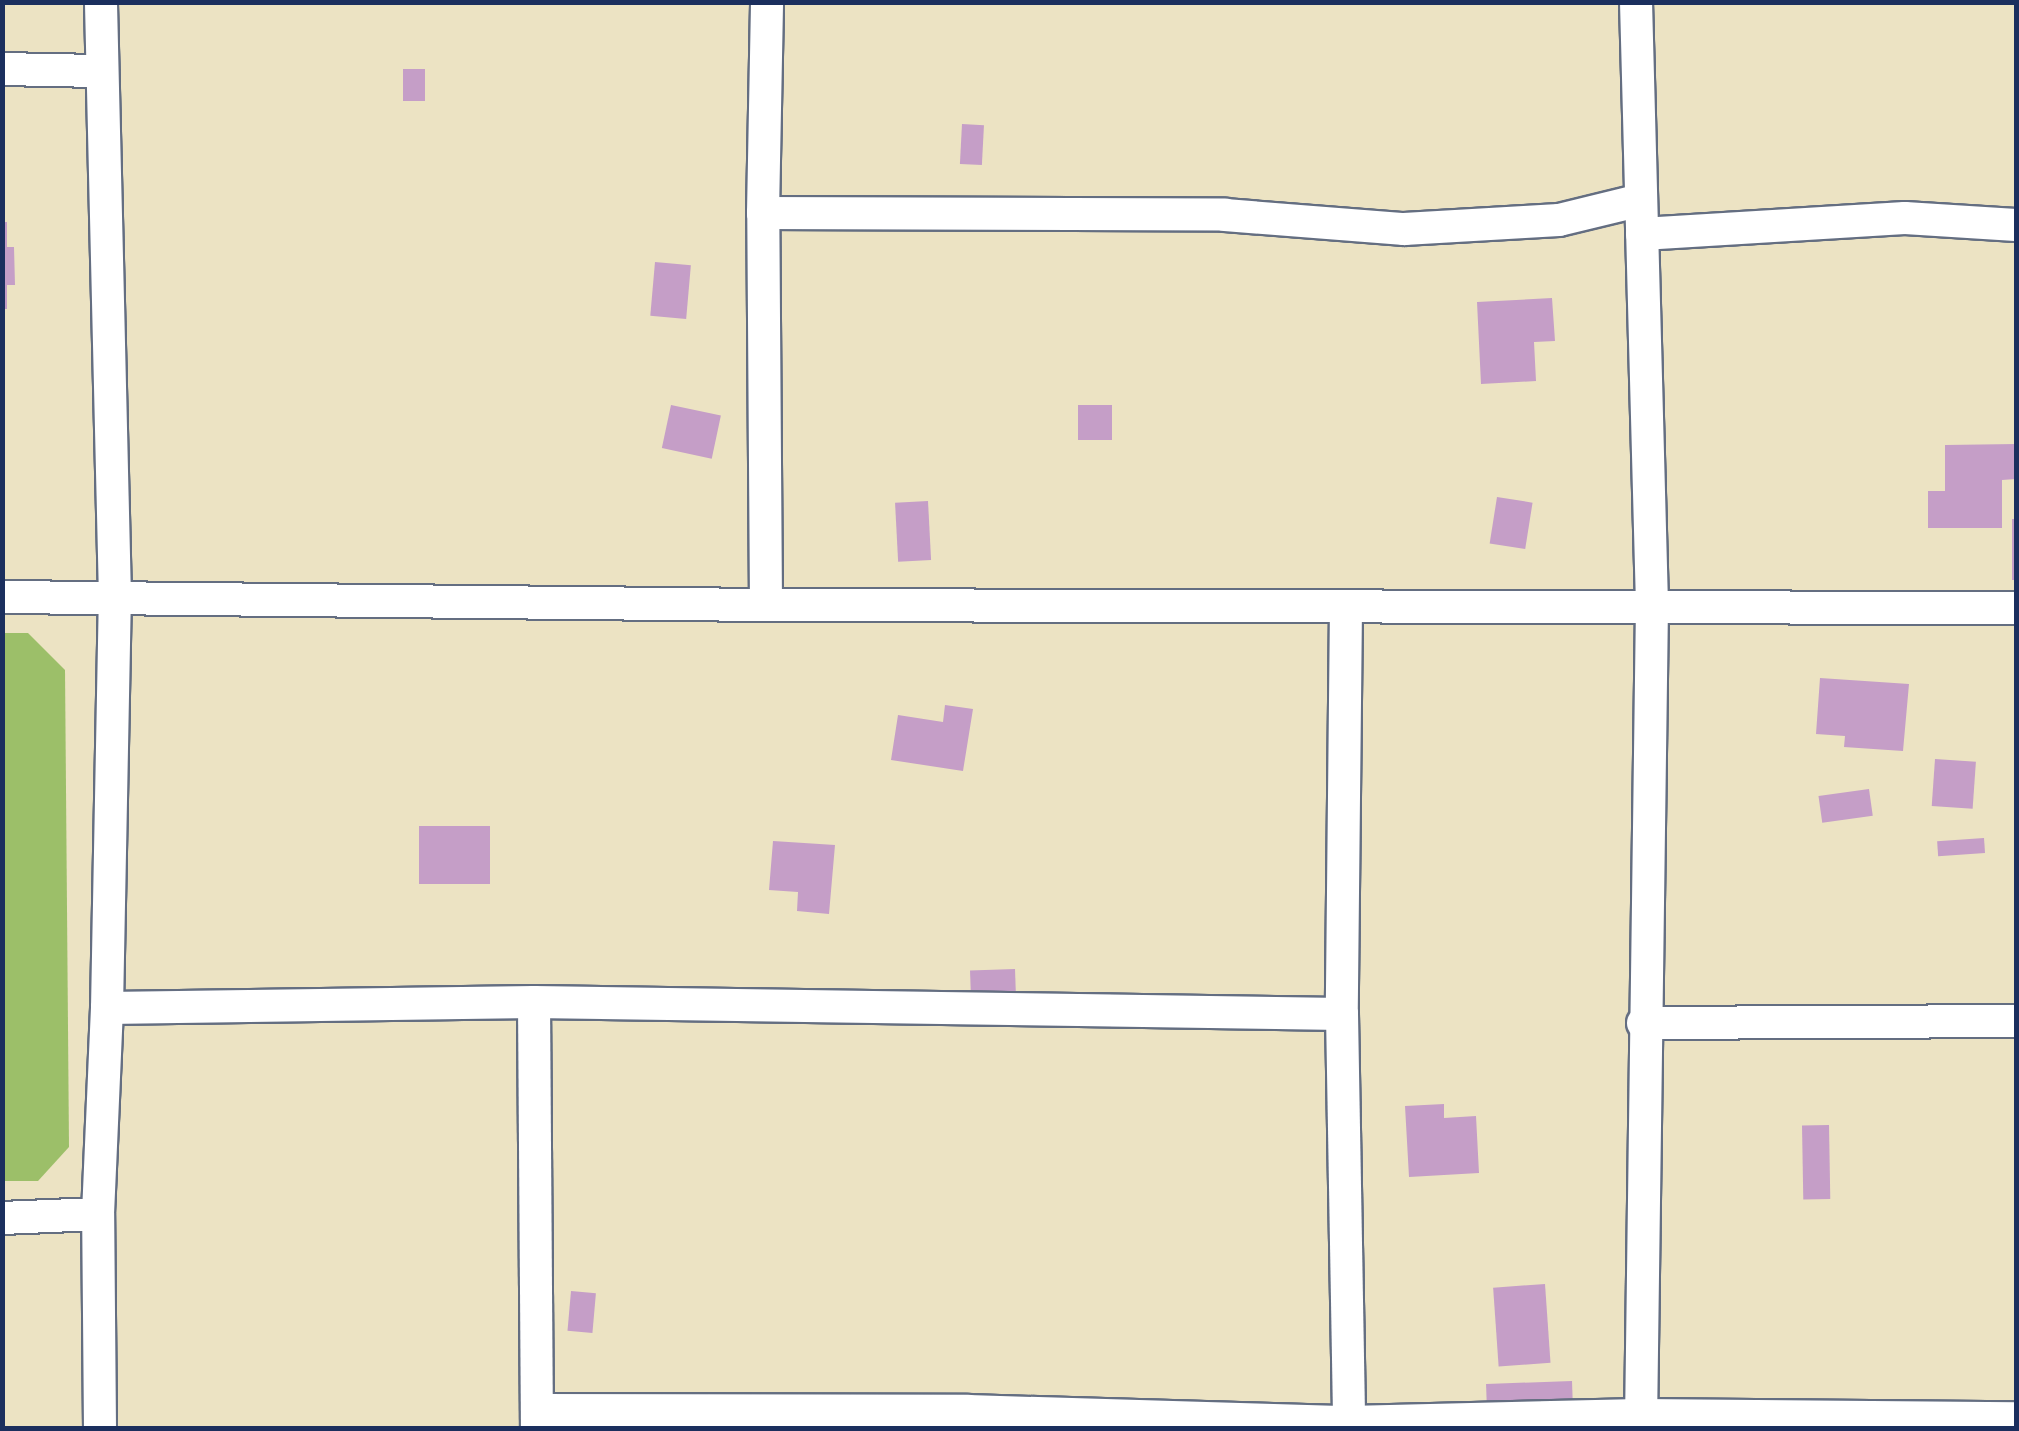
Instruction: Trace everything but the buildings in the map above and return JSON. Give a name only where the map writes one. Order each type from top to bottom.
[{"type":"street","points":[[100,1428],[98,1214],[108,1008],[115,598],[101,2]]},
{"type":"street","points":[[766,606],[763,213],[767,2]]},
{"type":"street","points":[[1636,2],[1652,605],[1640,1422]]},
{"type":"street","points":[[2,69],[100,71]]},
{"type":"street","points":[[763,213],[1225,215],[1404,230],[1559,220],[1641,200]]},
{"type":"street","points":[[1642,234],[1905,218],[2016,224]]},
{"type":"street","points":[[2,598],[766,606],[2016,608]]},
{"type":"street","points":[[1346,606],[1342,1014],[1349,1425]]},
{"type":"street","points":[[108,1008],[534,1002],[1342,1014]]},
{"type":"street","points":[[534,1002],[537,1420],[968,1411],[1349,1425],[2016,1418]]},
{"type":"street","points":[[1643,1023],[2016,1020]]},
{"type":"street","points":[[2,1218],[98,1214]]},
{"type":"green space","points":[[2,633],[28,633],[65,670],[69,1147],[38,1181],[3,1181]]}]
